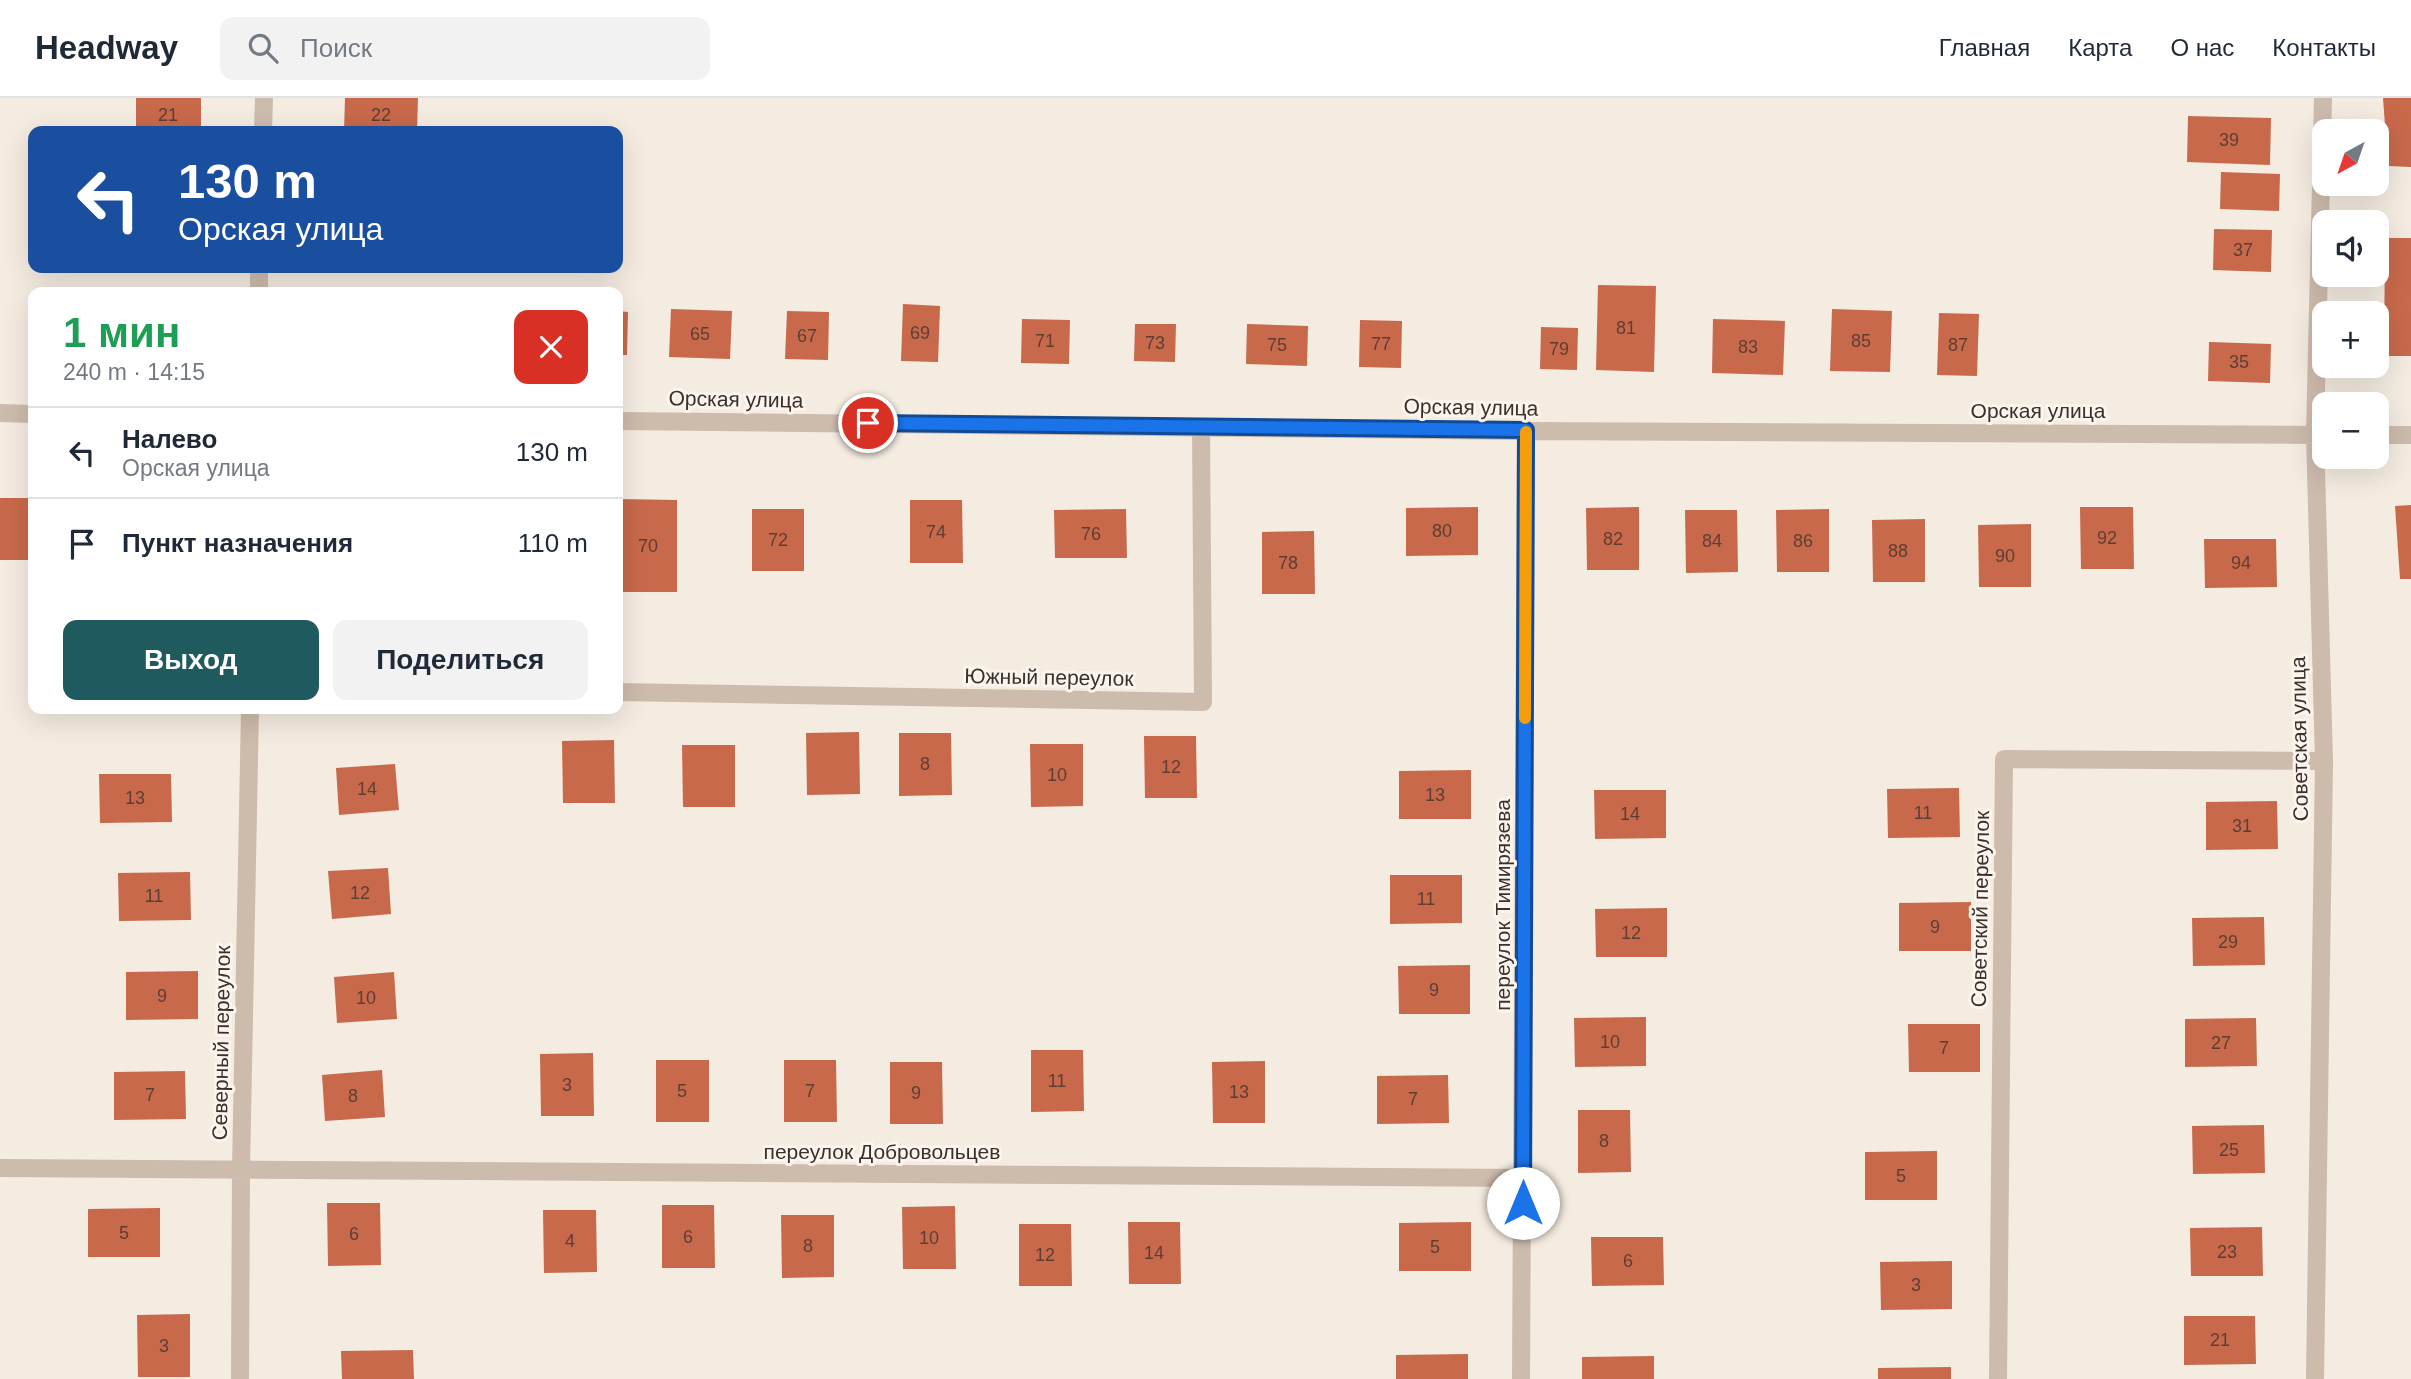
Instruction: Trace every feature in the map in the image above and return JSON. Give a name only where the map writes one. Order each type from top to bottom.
[{"type":"street","points":[[263,126],[264,98]]},
{"type":"street","name":"Советская улица","points":[[2320,392],[2323,98]]},
{"type":"street","points":[[0,413],[28,414]]},
{"type":"street","name":"Орская улица","points":[[623,421],[2312,434]]},
{"type":"street","name":"Южный переулок","points":[[623,692],[1203,702],[1201,427]]},
{"type":"street","name":"переулок Тимирязева","points":[[1521,1379],[1526,430]]},
{"type":"street","points":[[2389,435],[2411,435]]},
{"type":"street","name":"Советская улица","points":[[2315,1379],[2324,761],[2320,469]]},
{"type":"street","name":"Северный переулок","points":[[240,1379],[241,1170],[250,714]]},
{"type":"street","name":"Советский переулок","points":[[1998,1379],[2004,759],[2324,761]]},
{"type":"street","name":"переулок Добровольцев","points":[[0,1168],[1523,1178]]},
{"type":"building","points":[[136,98],[201,98],[201,126],[136,126]]},
{"type":"building","points":[[345,98],[418,98],[417,126],[344,126]]},
{"type":"building","points":[[2383,98],[2411,98],[2411,167],[2389,166],[2389,119],[2385,119]]},
{"type":"building","points":[[2188,116],[2271,118],[2270,165],[2187,162]]},
{"type":"building","points":[[2221,172],[2280,174],[2279,211],[2220,209]]},
{"type":"building","points":[[2214,229],[2272,230],[2271,272],[2213,270]]},
{"type":"building","points":[[2389,238],[2411,238],[2411,356],[2389,356],[2389,301],[2384,301],[2385,287],[2389,287]]},
{"type":"building","points":[[1598,285],[1656,286],[1654,372],[1596,370]]},
{"type":"building","points":[[903,304],[940,306],[938,362],[901,361]]},
{"type":"building","points":[[671,309],[732,311],[730,359],[669,357]]},
{"type":"building","points":[[1832,309],[1892,311],[1890,372],[1830,371]]},
{"type":"building","points":[[787,311],[829,312],[828,360],[785,359]]},
{"type":"building","points":[[623,312],[628,312],[627,355],[623,355]]},
{"type":"building","points":[[1939,313],[1979,314],[1977,376],[1937,375]]},
{"type":"building","points":[[1022,319],[1070,320],[1069,364],[1021,363]]},
{"type":"building","points":[[1713,319],[1785,321],[1783,375],[1712,373]]},
{"type":"building","points":[[1360,320],[1402,321],[1401,368],[1359,367]]},
{"type":"building","points":[[1135,324],[1176,324],[1175,362],[1134,361]]},
{"type":"building","points":[[1247,324],[1308,326],[1307,366],[1246,364]]},
{"type":"building","points":[[1541,327],[1578,328],[1577,370],[1540,369]]},
{"type":"building","points":[[2209,342],[2271,344],[2270,383],[2208,381]]},
{"type":"building","points":[[0,498],[28,498],[28,560],[0,560]]},
{"type":"building","points":[[623,499],[677,500],[677,592],[623,592]]},
{"type":"building","points":[[910,500],[962,500],[963,563],[910,563]]},
{"type":"building","points":[[2411,505],[2411,579],[2400,579],[2395,506]]},
{"type":"building","points":[[1478,507],[1478,555],[1406,556],[1406,508]]},
{"type":"building","points":[[1639,507],[1639,570],[1587,570],[1586,508]]},
{"type":"building","points":[[2080,507],[2133,507],[2134,569],[2081,569]]},
{"type":"building","points":[[752,509],[804,509],[804,571],[752,571]]},
{"type":"building","points":[[1126,509],[1127,558],[1055,558],[1054,510]]},
{"type":"building","points":[[1829,509],[1829,572],[1777,572],[1776,510]]},
{"type":"building","points":[[1685,510],[1737,510],[1738,572],[1686,573]]},
{"type":"building","points":[[1925,519],[1925,582],[1873,582],[1872,520]]},
{"type":"building","points":[[2031,524],[2031,587],[1979,587],[1978,525]]},
{"type":"building","points":[[1314,531],[1315,594],[1262,594],[1262,532]]},
{"type":"building","points":[[2204,539],[2276,539],[2277,587],[2205,588]]},
{"type":"building","points":[[859,732],[860,794],[807,795],[806,733]]},
{"type":"building","points":[[899,733],[951,733],[952,795],[899,796]]},
{"type":"building","points":[[1144,736],[1196,736],[1197,798],[1145,798]]},
{"type":"building","points":[[614,740],[615,803],[563,803],[562,741]]},
{"type":"building","points":[[1030,744],[1083,744],[1083,806],[1031,807]]},
{"type":"building","points":[[682,745],[735,745],[735,807],[683,807]]},
{"type":"building","points":[[395,764],[399,810],[339,815],[336,768]]},
{"type":"building","points":[[1471,770],[1471,819],[1399,819],[1399,771]]},
{"type":"building","points":[[99,774],[171,774],[172,822],[100,823]]},
{"type":"building","points":[[1959,788],[1960,837],[1888,838],[1887,789]]},
{"type":"building","points":[[1594,790],[1666,790],[1666,838],[1595,839]]},
{"type":"building","points":[[2277,801],[2278,849],[2206,850],[2206,802]]},
{"type":"building","points":[[388,868],[391,914],[332,919],[328,871]]},
{"type":"building","points":[[190,872],[191,920],[119,921],[118,873]]},
{"type":"building","points":[[1390,875],[1462,875],[1462,923],[1390,924]]},
{"type":"building","points":[[1971,902],[1971,951],[1899,951],[1899,903]]},
{"type":"building","points":[[1667,908],[1667,957],[1596,957],[1595,909]]},
{"type":"building","points":[[2264,917],[2265,965],[2193,966],[2192,918]]},
{"type":"building","points":[[1470,965],[1470,1014],[1399,1014],[1398,966]]},
{"type":"building","points":[[198,971],[198,1019],[126,1020],[126,972]]},
{"type":"building","points":[[394,972],[397,1019],[337,1023],[334,977]]},
{"type":"building","points":[[1646,1017],[1646,1066],[1575,1067],[1574,1018]]},
{"type":"building","points":[[2256,1018],[2257,1066],[2185,1067],[2185,1019]]},
{"type":"building","points":[[1908,1024],[1980,1024],[1980,1072],[1909,1072]]},
{"type":"building","points":[[1031,1050],[1083,1050],[1084,1111],[1031,1112]]},
{"type":"building","points":[[593,1053],[594,1116],[541,1116],[540,1054]]},
{"type":"building","points":[[656,1060],[709,1060],[709,1122],[656,1122]]},
{"type":"building","points":[[784,1060],[836,1060],[837,1122],[784,1122]]},
{"type":"building","points":[[1265,1061],[1265,1123],[1213,1123],[1212,1062]]},
{"type":"building","points":[[890,1062],[942,1062],[943,1124],[890,1124]]},
{"type":"building","points":[[382,1070],[385,1117],[325,1121],[322,1075]]},
{"type":"building","points":[[185,1071],[186,1119],[114,1120],[114,1072]]},
{"type":"building","points":[[1448,1075],[1449,1123],[1377,1124],[1377,1076]]},
{"type":"building","points":[[1578,1110],[1630,1110],[1631,1172],[1578,1173]]},
{"type":"building","points":[[2264,1125],[2265,1173],[2193,1174],[2192,1126]]},
{"type":"building","points":[[1937,1151],[1937,1200],[1865,1200],[1865,1152]]},
{"type":"building","points":[[327,1203],[380,1203],[381,1265],[328,1266]]},
{"type":"building","points":[[662,1205],[714,1205],[715,1268],[662,1268]]},
{"type":"building","points":[[955,1206],[956,1269],[903,1269],[902,1207]]},
{"type":"building","points":[[160,1208],[160,1257],[88,1257],[88,1209]]},
{"type":"building","points":[[543,1210],[596,1210],[597,1272],[544,1273]]},
{"type":"building","points":[[781,1215],[834,1215],[834,1277],[782,1278]]},
{"type":"building","points":[[1128,1222],[1180,1222],[1181,1284],[1129,1284]]},
{"type":"building","points":[[1471,1222],[1471,1271],[1399,1271],[1399,1223]]},
{"type":"building","points":[[1019,1224],[1071,1224],[1072,1286],[1019,1286]]},
{"type":"building","points":[[2262,1227],[2263,1276],[2191,1276],[2190,1228]]},
{"type":"building","points":[[1591,1237],[1663,1237],[1664,1285],[1592,1286]]},
{"type":"building","points":[[1952,1261],[1952,1309],[1881,1310],[1880,1262]]},
{"type":"building","points":[[190,1314],[190,1377],[138,1377],[137,1315]]},
{"type":"building","points":[[2184,1316],[2255,1316],[2256,1364],[2184,1365]]},
{"type":"building","points":[[413,1350],[414,1379],[342,1379],[341,1351]]},
{"type":"building","points":[[1468,1354],[1468,1379],[1396,1379],[1396,1355]]},
{"type":"building","points":[[1654,1356],[1654,1379],[1582,1379],[1582,1357]]},
{"type":"building","points":[[1951,1367],[1951,1379],[1878,1379],[1878,1368]]},
{"type":"slow traffic","points":[[1525,718],[1526,432]]},
{"type":"route","points":[[868,423],[1526,430],[1523,1203]]}]
